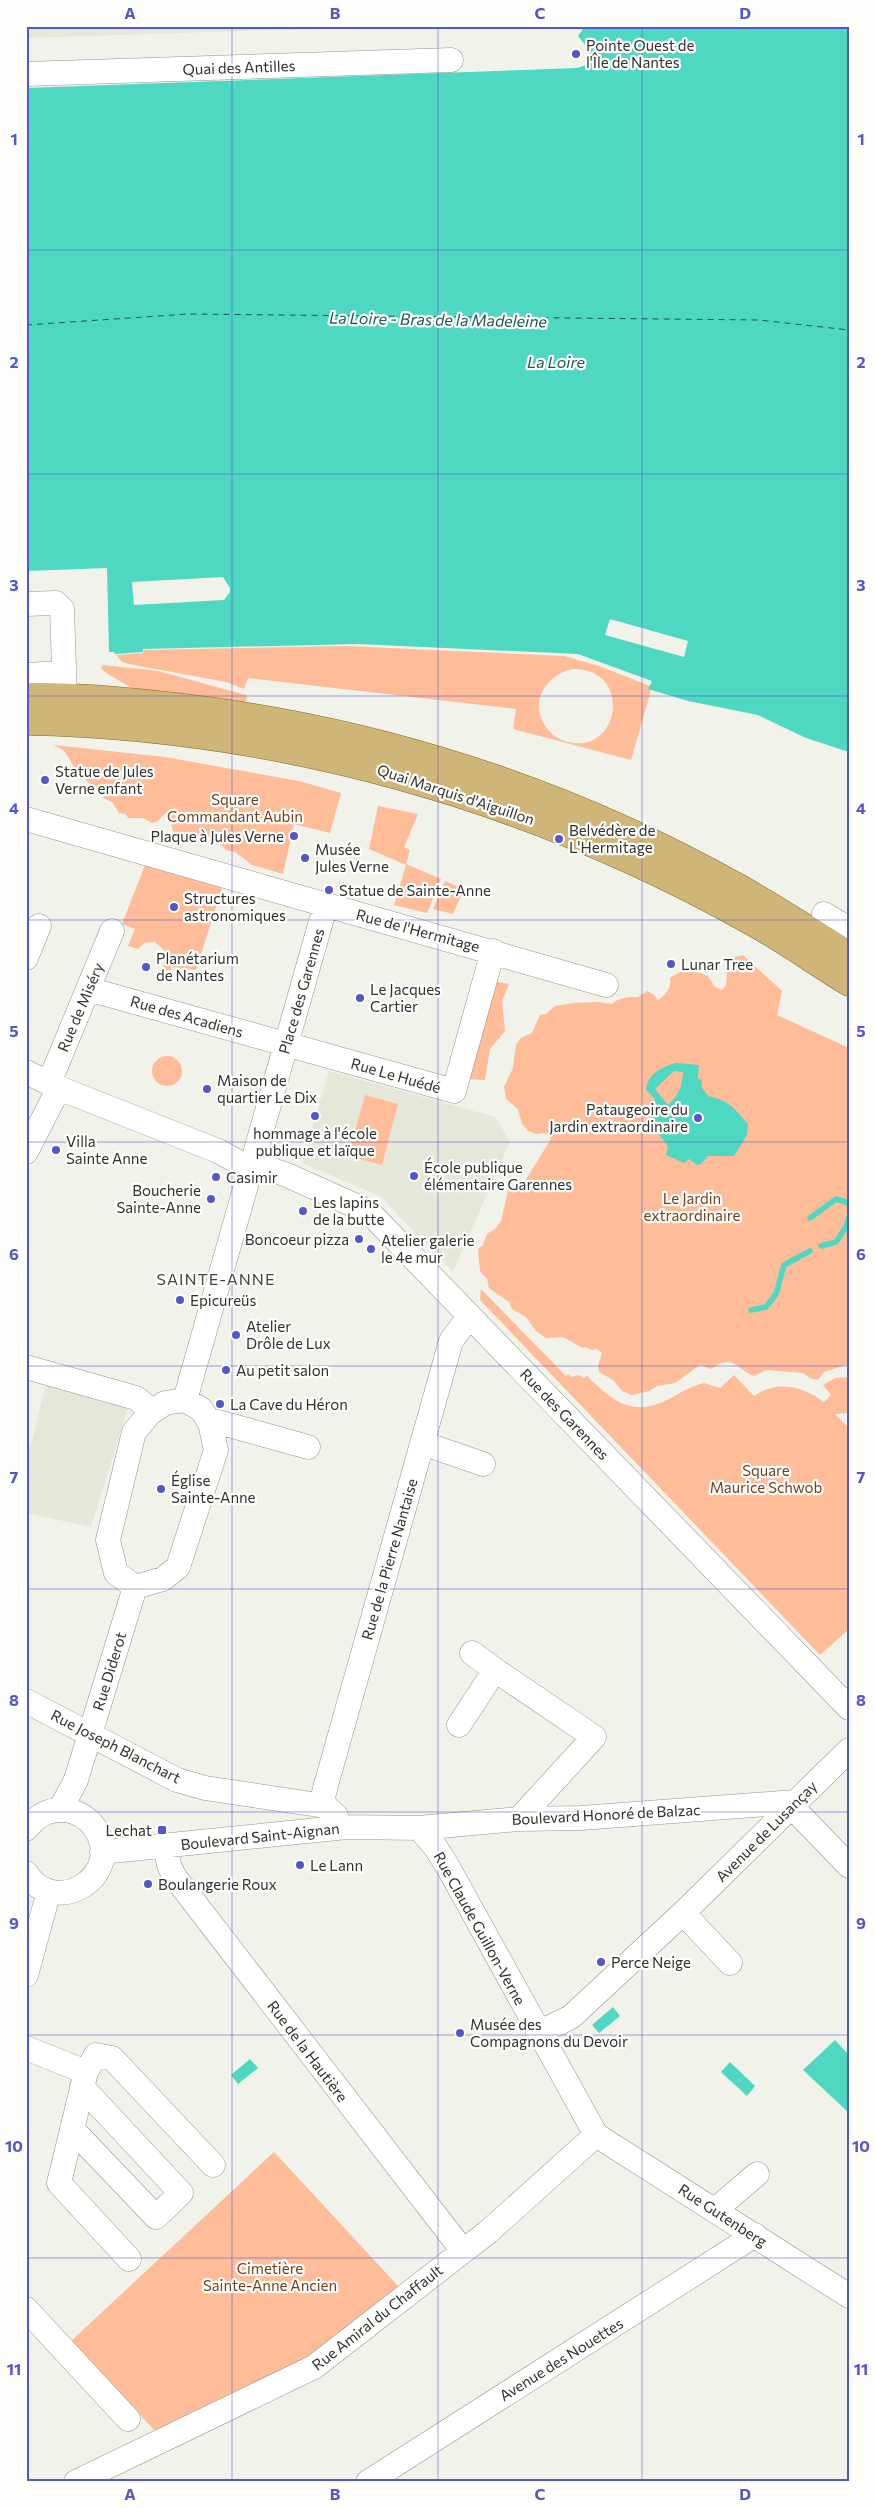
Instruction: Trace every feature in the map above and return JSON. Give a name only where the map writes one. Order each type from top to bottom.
[{"type":"main road","name":"Quai Marquis d'Aiguillon","points":[[26,697],[64,686],[91,712],[365,766],[477,798],[547,824],[672,879],[749,920],[849,982]]},
{"type":"main road","name":"Quai Marquis d'Aiguillon","points":[[26,721],[91,712],[204,710],[364,739],[486,774],[606,823],[739,889],[849,956]]},
{"type":"street","name":"Quai des Antilles","points":[[26,74],[451,60]]},
{"type":"street","points":[[26,604],[56,603],[60,606],[64,686],[26,675]]},
{"type":"street","name":"Rue de l'Hermitage","points":[[26,819],[494,951],[606,985]]},
{"type":"street","name":"Place des Garennes","points":[[185,1400],[326,904]]},
{"type":"street","points":[[824,914],[849,929]]},
{"type":"street","points":[[26,958],[39,926]]},
{"type":"street","name":"Rue de Miséry","points":[[26,1152],[54,1086],[88,988],[112,931]]},
{"type":"street","name":"Rue Le Huédé","points":[[285,1044],[454,1091],[494,951]]},
{"type":"street","name":"Rue des Acadiens","points":[[88,988],[285,1044]]},
{"type":"street","name":"Rue des Garennes","points":[[26,1072],[54,1086],[218,1152],[240,1163],[288,1175],[369,1212],[849,1708]]},
{"type":"street","name":"Rue de la Pierre Nantaise","points":[[325,1806],[323,1797],[326,1785],[451,1341],[469,1317]]},
{"type":"street","points":[[26,1367],[136,1398],[148,1408],[150,1413]]},
{"type":"street","points":[[185,1400],[201,1409],[210,1423],[216,1450],[178,1567],[163,1579],[135,1587],[116,1573],[108,1540],[134,1432],[150,1413],[165,1403],[185,1400]]},
{"type":"street","points":[[210,1423],[218,1422],[308,1448]]},
{"type":"street","points":[[422,1443],[483,1464]]},
{"type":"street","name":"Rue Diderot","points":[[60,1810],[76,1780],[135,1587]]},
{"type":"street","points":[[472,1653],[494,1670],[594,1737],[519,1819]]},
{"type":"street","points":[[459,1725],[494,1670]]},
{"type":"street","name":"Rue Joseph Blanchart","points":[[26,1701],[178,1780],[204,1788],[325,1806]]},
{"type":"street","name":"Avenue de Lusançay","points":[[538,2034],[571,2017],[683,1913],[849,1750]]},
{"type":"street","points":[[795,1802],[797,1812],[849,1866]]},
{"type":"street","name":"Boulevard Honoré de Balzac","points":[[418,1828],[519,1819],[581,1818],[795,1802]]},
{"type":"street","points":[[325,1806],[347,1827]]},
{"type":"street","points":[[26,1829],[43,1814],[60,1810],[73,1811],[89,1821],[99,1834],[102,1852],[98,1870],[87,1883],[68,1892],[49,1891],[34,1882],[26,1873]]},
{"type":"street","name":"Boulevard Saint-Aignan","points":[[102,1852],[347,1827],[418,1828]]},
{"type":"street","name":"Rue Claude Guillon-Verne","points":[[418,1828],[436,1848],[448,1867],[538,2034],[596,2134]]},
{"type":"street","name":"Rue de la Hautière","points":[[165,1846],[169,1865],[174,1876],[463,2251]]},
{"type":"street","points":[[26,1975],[49,1891]]},
{"type":"street","points":[[683,1913],[730,1963]]},
{"type":"street","points":[[26,2048],[84,2080],[181,2193],[156,2217],[72,2129]]},
{"type":"street","points":[[129,2259],[59,2183],[84,2080],[96,2055],[112,2058],[212,2165]]},
{"type":"street","name":"Rue Amiral du Chaffault","points":[[76,2482],[314,2367],[488,2232],[596,2134]]},
{"type":"street","name":"Rue Gutenberg","points":[[596,2134],[849,2296]]},
{"type":"street","points":[[715,2210],[757,2174]]},
{"type":"street","name":"Avenue des Nouettes","points":[[368,2482],[755,2235]]},
{"type":"street","points":[[26,2308],[128,2419]]},
{"type":"shaded area","points":[[26,26],[391,26],[26,38]]},
{"type":"shaded area","name":"École publique élémentaire Garennes","points":[[329,1071],[495,1117],[510,1141],[453,1272],[380,1196],[302,1163]]},
{"type":"shaded area","points":[[47,1379],[129,1405],[91,1527],[26,1513],[26,1443],[31,1445]]},
{"type":"green space","points":[[346,646],[564,656],[599,666],[650,686],[648,689],[651,690],[631,760],[513,729],[516,709],[248,678],[244,689],[226,682],[129,664],[122,662],[116,655],[143,653],[144,650]],"holes":[[[572,669],[592,672],[605,681],[612,695],[613,710],[609,724],[600,736],[586,743],[561,740],[548,730],[540,715],[539,706],[543,690],[548,683],[563,672]]]},
{"type":"green space","points":[[103,665],[158,671],[246,695],[247,699],[244,703],[135,690],[106,673],[101,668]]},
{"type":"green space","name":"Square Commandant Aubin","points":[[53,745],[165,757],[299,781],[341,793],[330,833],[294,824],[283,874],[252,865],[235,852],[226,850],[218,841],[208,837],[200,839],[184,838],[173,831],[170,819],[165,813],[158,821],[152,823],[143,818],[128,818],[126,814],[119,813],[112,802],[105,799],[100,792],[77,772],[64,751]]},
{"type":"green space","points":[[378,806],[418,814],[404,847],[410,850],[406,864],[441,879],[427,913],[394,905],[406,865],[369,849]]},
{"type":"green space","points":[[145,865],[222,888],[196,970],[172,967],[170,971],[163,968],[165,962],[163,961],[164,950],[155,942],[144,943],[138,949],[128,946],[135,929],[122,924]]},
{"type":"green space","points":[[445,881],[464,889],[453,914],[433,909]]},
{"type":"green space","name":"Le Jardin extraordinaire","points":[[743,955],[782,991],[777,1015],[849,1048],[849,1364],[824,1372],[818,1380],[810,1378],[803,1373],[766,1370],[754,1376],[730,1362],[719,1364],[711,1369],[700,1365],[675,1383],[657,1386],[649,1391],[632,1395],[622,1391],[613,1380],[599,1372],[598,1366],[602,1353],[597,1349],[583,1348],[563,1337],[546,1338],[536,1331],[526,1317],[512,1309],[509,1302],[489,1288],[487,1279],[480,1271],[478,1249],[483,1245],[487,1234],[496,1228],[501,1221],[508,1190],[520,1186],[525,1181],[551,1139],[545,1133],[536,1134],[528,1131],[522,1124],[518,1109],[506,1099],[504,1087],[513,1068],[516,1045],[521,1038],[532,1033],[540,1015],[546,1014],[555,1006],[598,1002],[612,1004],[628,997],[638,997],[647,991],[658,1000],[669,988],[670,978],[680,972],[697,972],[708,976],[715,987],[722,990],[726,985],[727,972],[735,957]]},
{"type":"green space","points":[[494,981],[509,984],[502,1001],[505,1031],[490,1049],[485,1080],[466,1079]]},
{"type":"green space","points":[[167,1056],[178,1060],[182,1071],[178,1082],[167,1086],[156,1082],[152,1071],[156,1060]]},
{"type":"green space","points":[[365,1095],[398,1104],[382,1165],[348,1156]]},
{"type":"green space","name":"Square Maurice Schwob","points":[[481,1289],[566,1376],[568,1374],[572,1377],[579,1375],[584,1378],[587,1376],[615,1399],[634,1407],[656,1404],[704,1383],[720,1388],[734,1375],[754,1396],[772,1388],[789,1387],[807,1392],[824,1402],[831,1395],[823,1385],[835,1378],[849,1377],[849,1413],[835,1414],[849,1428],[849,1629],[820,1655],[480,1300]]},
{"type":"green space","name":"Cimetière Sainte-Anne Ancien","points":[[274,2152],[400,2288],[314,2354],[157,2433],[71,2341]]},
{"type":"water","name":"La Loire","points":[[585,26],[849,26],[849,752],[806,738],[758,715],[688,701],[648,689],[652,681],[578,654],[358,644],[143,649],[143,652],[115,654],[114,652],[109,652],[107,568],[26,571],[26,88],[576,68],[584,66],[590,59],[588,50],[578,36]]},
{"type":"water","name":"Pataugeoire du Jardin extraordinaire","points":[[676,1063],[699,1065],[698,1078],[702,1081],[702,1088],[708,1096],[722,1100],[731,1106],[748,1124],[747,1135],[734,1156],[708,1156],[701,1164],[697,1165],[689,1159],[684,1163],[666,1155],[668,1146],[654,1128],[647,1108],[651,1104],[656,1104],[654,1098],[646,1090],[647,1084],[656,1072]],"holes":[[[674,1071],[683,1072],[679,1090],[675,1098],[668,1105],[655,1089]]]},
{"type":"water","points":[[613,2007],[620,2016],[599,2033],[592,2025]]},
{"type":"water","points":[[835,2040],[849,2055],[849,2113],[803,2070]]},
{"type":"water","points":[[250,2059],[258,2068],[238,2084],[231,2075]]},
{"type":"water","points":[[730,2062],[755,2086],[747,2096],[721,2072]]},
{"type":"pier","points":[[223,577],[230,588],[230,592],[224,600],[134,605],[132,582]]},
{"type":"pier","points":[[610,619],[688,641],[684,657],[605,635]]},
{"type":"waterway","points":[[810,1218],[836,1199],[849,1203]]},
{"type":"waterway","points":[[821,1246],[836,1242],[846,1227],[849,1217]]},
{"type":"waterway","points":[[751,1310],[766,1307],[776,1294],[784,1265],[810,1251]]},
{"type":"ferry route","points":[[26,325],[188,314],[759,320],[849,330]]},
{"type":"place","name":"Pointe Ouest de l'Île de Nantes","points":[[576,54]]},
{"type":"place","name":"Statue de Jules Verne enfant","points":[[45,780]]},
{"type":"place","name":"Plaque à Jules Verne","points":[[294,836]]},
{"type":"place","name":"Belvédère de L'Hermitage","points":[[559,839]]},
{"type":"place","name":"Musée Jules Verne","points":[[305,858]]},
{"type":"place","name":"Statue de Sainte-Anne","points":[[329,890]]},
{"type":"place","name":"Structures astronomiques","points":[[174,907]]},
{"type":"place","name":"Lunar Tree","points":[[671,964]]},
{"type":"place","name":"Planétarium de Nantes","points":[[146,967]]},
{"type":"place","name":"Le Jacques Cartier","points":[[360,998]]},
{"type":"place","name":"Maison de quartier Le Dix","points":[[207,1089]]},
{"type":"place","name":"hommage à l'école publique et laïque","points":[[315,1116]]},
{"type":"place","name":"Pataugeoire du Jardin extraordinaire","points":[[698,1118]]},
{"type":"place","name":"Villa Sainte Anne","points":[[56,1150]]},
{"type":"place","name":"École publique élémentaire Garennes","points":[[414,1176]]},
{"type":"place","name":"Casimir","points":[[216,1177]]},
{"type":"place","name":"Boucherie Sainte-Anne","points":[[211,1199]]},
{"type":"place","name":"Les lapins de la butte","points":[[303,1211]]},
{"type":"place","name":"Boncoeur pizza","points":[[359,1239]]},
{"type":"place","name":"Atelier galerie le 4e mur","points":[[371,1249]]},
{"type":"place","name":"Epicureüs","points":[[180,1300]]},
{"type":"place","name":"Atelier Drôle de Lux","points":[[236,1335]]},
{"type":"place","name":"Au petit salon","points":[[226,1370]]},
{"type":"place","name":"La Cave du Héron","points":[[220,1404]]},
{"type":"place","name":"Église Sainte-Anne","points":[[161,1489]]},
{"type":"place","name":"Lechat","points":[[162,1830]]},
{"type":"place","name":"Le Lann","points":[[300,1865]]},
{"type":"place","name":"Boulangerie Roux","points":[[148,1884]]},
{"type":"place","name":"Perce Neige","points":[[601,1962]]},
{"type":"place","name":"Musée des Compagnons du Devoir","points":[[460,2033]]},
{"type":"district","name":"SAINTE-ANNE","points":[[216,1278]]},
{"type":"water label","name":"La Loire - Bras de la Madeleine","points":[[438,319]]}]
